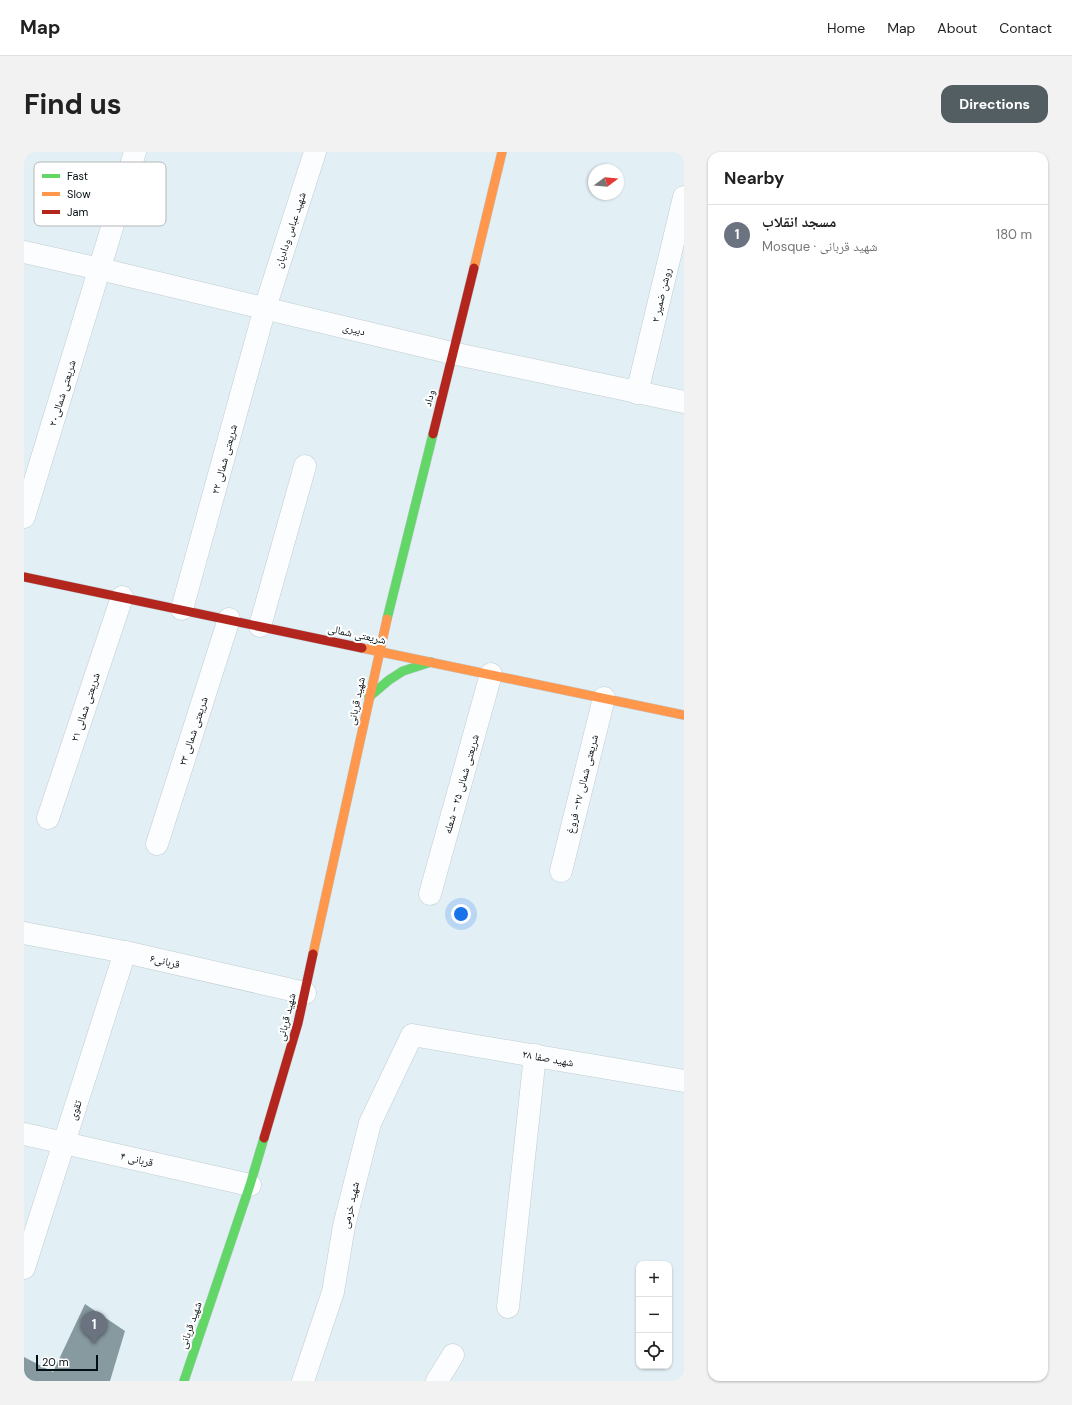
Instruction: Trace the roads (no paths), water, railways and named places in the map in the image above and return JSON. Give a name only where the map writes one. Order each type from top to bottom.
[{"type":"main road","name":"وداد","points":[[379,650],[502,152]]},
{"type":"main road","name":"شریعتی شمالی","points":[[24,577],[379,650],[684,715]]},
{"type":"main road","name":"شهید قربانی","points":[[184,1381],[250,1185],[298,1023],[379,650]]},
{"type":"main road","points":[[369,697],[389,680],[403,671],[432,662]]},
{"type":"street","name":"شریعتی شمالی۲۰","points":[[132,162],[135,152]]},
{"type":"street","name":"شهید عباس ودادیان","points":[[265,308],[315,152]]},
{"type":"street","name":"روشن ضمیر ۲","points":[[638,392],[684,197]]},
{"type":"street","name":"شریعتی شمالی۲۰","points":[[24,518],[113,226]]},
{"type":"street","name":"دبیری","points":[[24,252],[100,268],[452,353],[684,402]]},
{"type":"street","name":"شریعتی شمالی ٢٢","points":[[182,610],[265,308]]},
{"type":"street","points":[[260,626],[305,466]]},
{"type":"street","name":"شریعتی شمالی ۲۱","points":[[48,818],[122,597]]},
{"type":"street","name":"شریعتی شمالی ۲۳","points":[[157,844],[229,619]]},
{"type":"street","name":"شریعتی شمالی ۲۵ - شعله","points":[[430,894],[491,674]]},
{"type":"street","name":"شریعتی شمالی ۲۷- فروغ","points":[[561,871],[604,698]]},
{"type":"street","name":"قربانی۶","points":[[24,933],[126,952],[305,994]]},
{"type":"street","name":"تقوی","points":[[24,1268],[126,952]]},
{"type":"street","name":"شهید صفا ۲۸","points":[[412,1035],[684,1081]]},
{"type":"street","name":"شهید خرمی","points":[[309,1379],[333,1292],[344,1226],[370,1124],[412,1035]]},
{"type":"street","points":[[508,1307],[535,1056]]},
{"type":"street","name":"قربانی ۴","points":[[24,1134],[250,1185]]},
{"type":"street","points":[[437,1381],[453,1355]]},
{"type":"place","name":"مسجد انقلاب","points":[[94,1344]]}]
